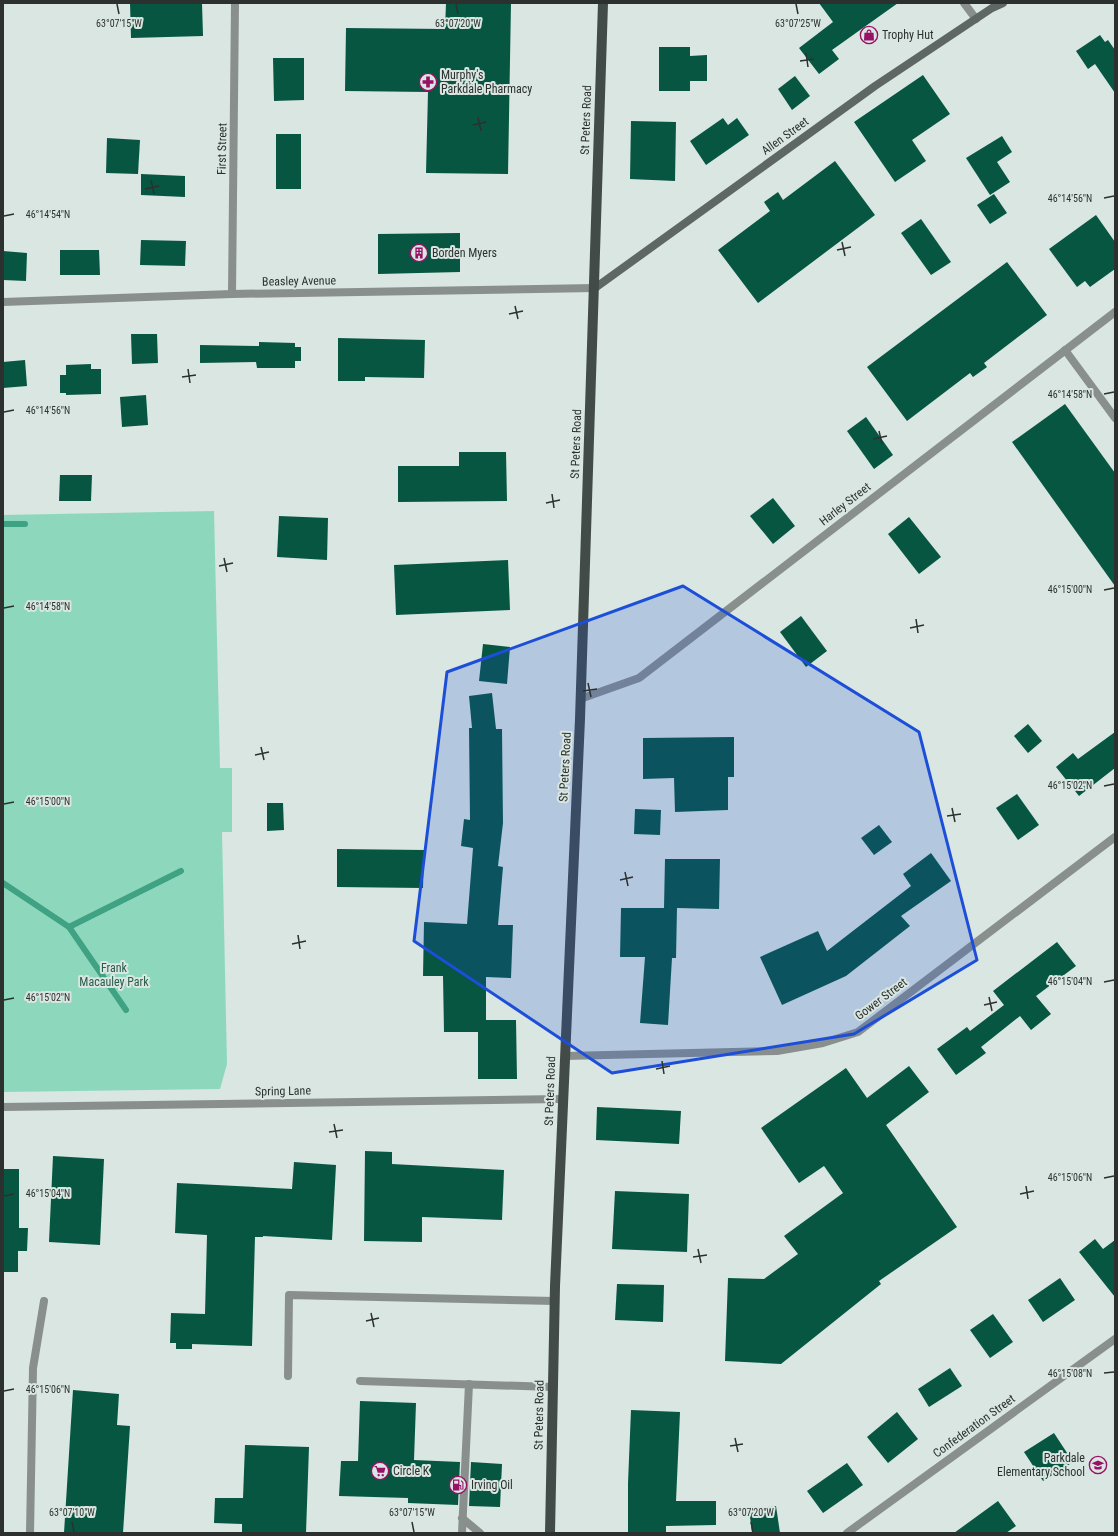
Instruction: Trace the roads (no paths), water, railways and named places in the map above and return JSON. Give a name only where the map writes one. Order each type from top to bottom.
[{"type":"main road","name":"St Peters Road","points":[[550,1533],[555,1301],[580,699],[595,288],[603,3]]},
{"type":"street","name":"First Street","points":[[232,294],[235,3]]},
{"type":"street","points":[[964,3],[976,19]]},
{"type":"street","name":"Allen Street","points":[[595,288],[875,86],[976,19],[994,5],[1003,3]]},
{"type":"street","name":"Beasley Avenue","points":[[3,302],[232,294],[595,288]]},
{"type":"street","name":"Harley Street","points":[[580,699],[639,678],[1115,312]]},
{"type":"street","points":[[1065,350],[1115,418]]},
{"type":"street","name":"Gower Street","points":[[565,1056],[778,1051],[823,1043],[858,1032],[1115,837]]},
{"type":"street","name":"Spring Lane","points":[[3,1107],[563,1099]]},
{"type":"street","points":[[288,1376],[289,1295],[555,1301]]},
{"type":"street","points":[[30,1533],[33,1368],[44,1301]]},
{"type":"street","name":"Confederation Street","points":[[847,1533],[1115,1338]]},
{"type":"street","points":[[360,1381],[553,1387]]},
{"type":"street","points":[[462,1533],[468,1384]]},
{"type":"street","points":[[462,1518],[480,1533]]},
{"type":"waterway","points":[[3,524],[25,524]]},
{"type":"waterway","points":[[3,883],[69,927],[181,871]]},
{"type":"waterway","points":[[69,927],[126,1010]]},
{"type":"place","name":"Trophy Hut","points":[[869,35]]},
{"type":"place","name":"Murphy's Parkdale Pharmacy","points":[[428,82]]},
{"type":"place","name":"Borden Myers","points":[[419,253]]},
{"type":"place","name":"Parkdale Elementary School","points":[[1098,1465]]},
{"type":"place","name":"Circle K","points":[[380,1471]]},
{"type":"place","name":"Irving Oil","points":[[458,1485]]},
{"type":"park label","name":"Frank Macauley Park","points":[[114,975]]}]
